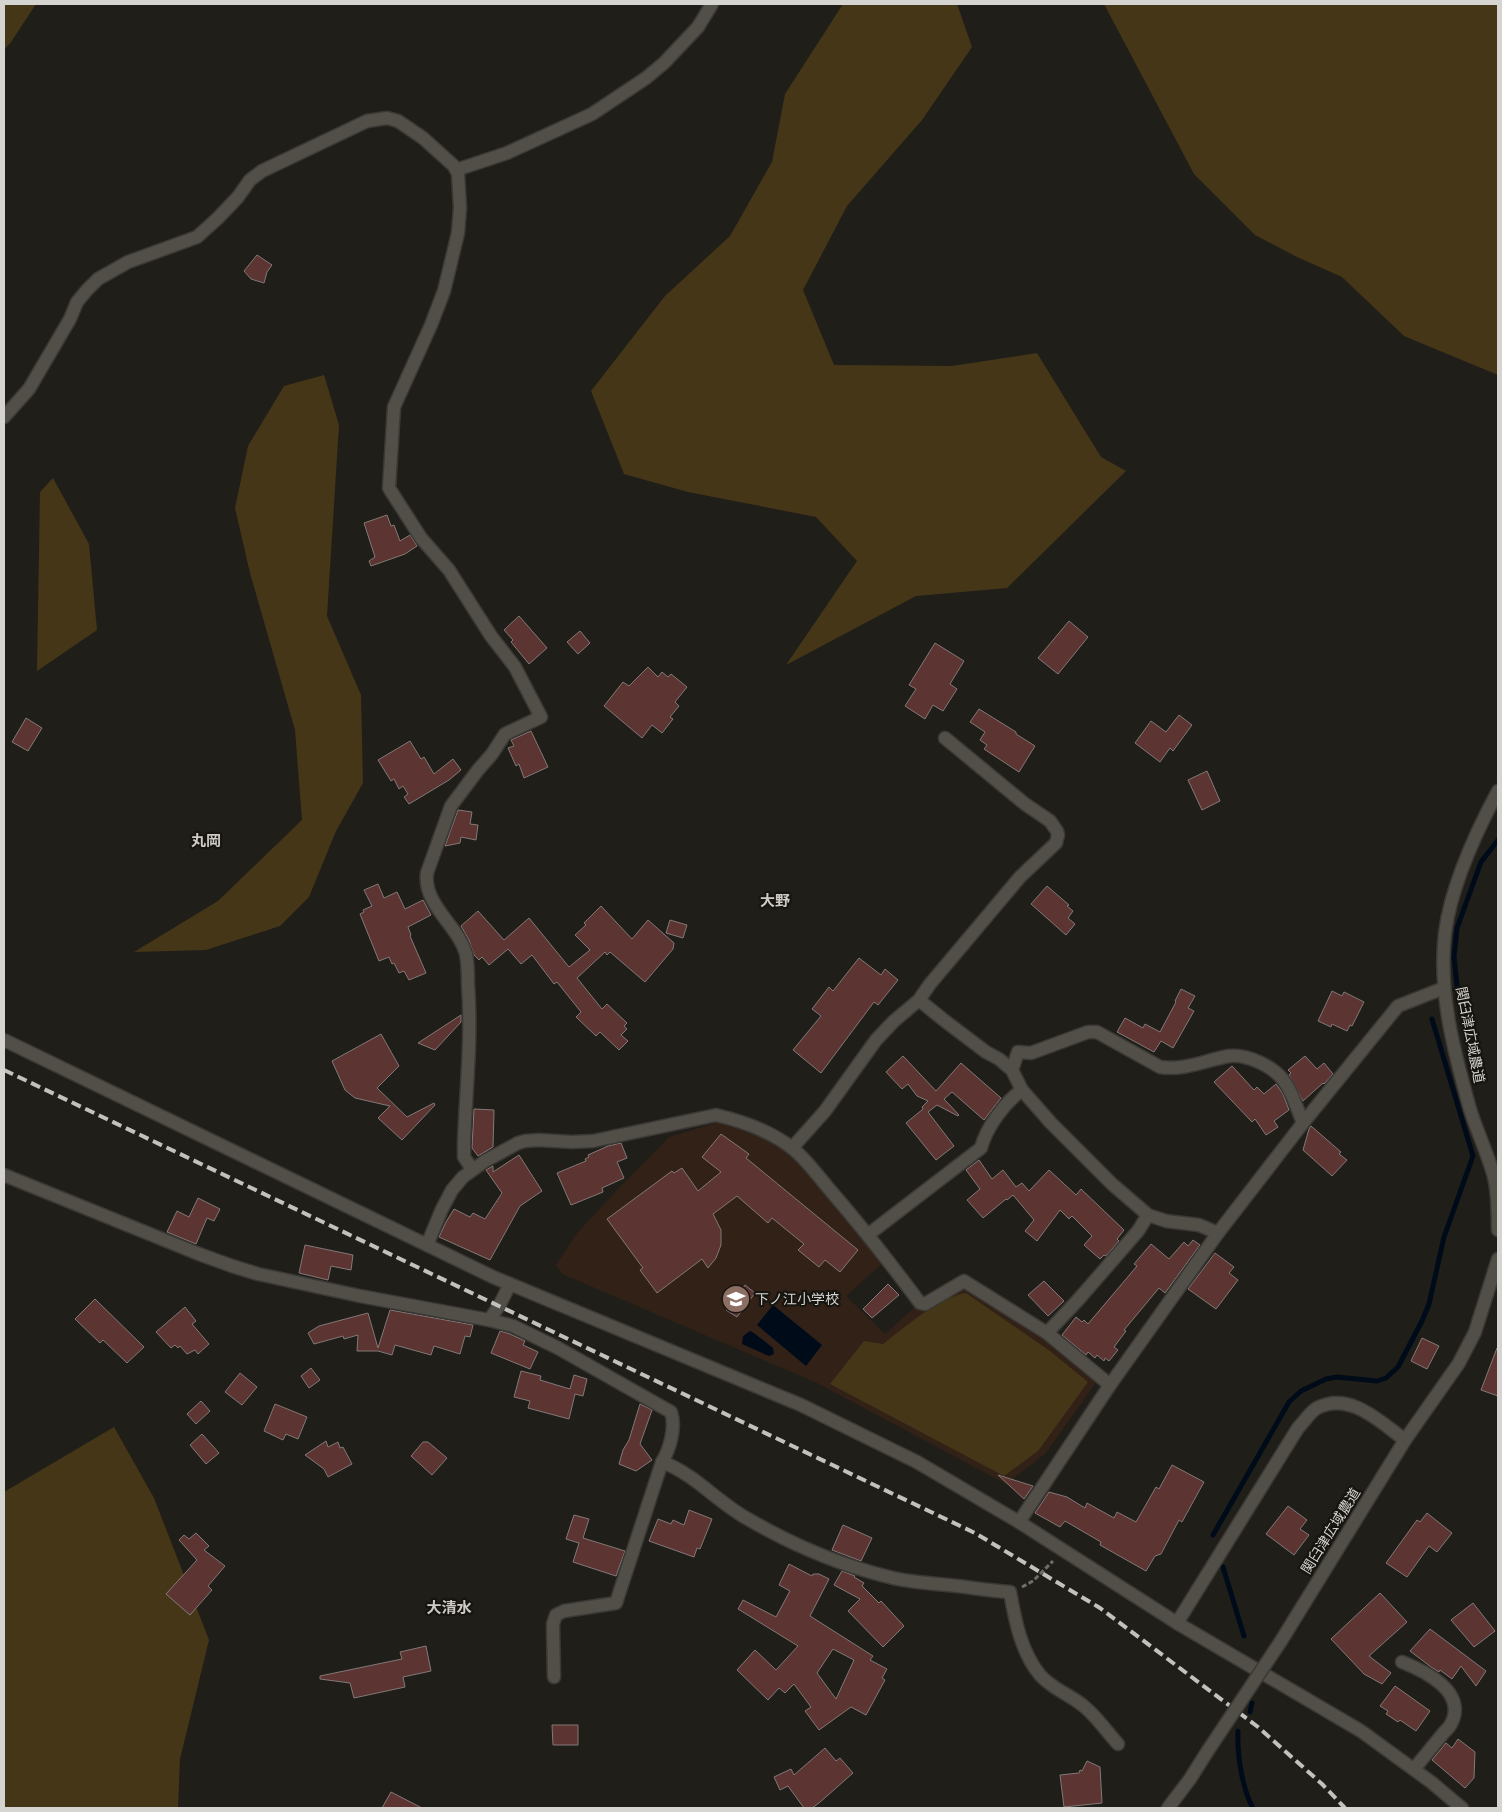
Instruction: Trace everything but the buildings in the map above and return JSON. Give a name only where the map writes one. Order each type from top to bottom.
[{"type":"street","points":[[456,170],[507,153],[592,114],[664,64],[698,28],[712,4]]},
{"type":"street","points":[[4,417],[29,389],[70,319],[77,302],[86,290],[98,279],[128,262],[197,237],[231,204],[250,180],[262,171],[367,121],[387,118],[398,121],[423,138],[454,166],[458,173],[460,208],[458,233],[444,291],[431,325],[394,407],[389,488],[421,538],[449,570],[491,636],[515,667],[541,717],[505,734],[492,754],[456,797],[427,873],[426,880],[430,895],[453,928],[466,954],[470,1009],[464,1157],[472,1169]]},
{"type":"street","points":[[792,1148],[826,1111],[876,1040],[894,1021],[920,1000],[930,984],[1020,877],[1056,843],[1058,835],[1055,826],[1050,820],[1025,804],[945,738]]},
{"type":"street","name":"関臼津広域農道","points":[[1498,791],[1492,815],[1461,871],[1451,905],[1445,933],[1444,988],[1455,1051],[1471,1110],[1494,1178],[1498,1230]]},
{"type":"street","points":[[1019,1522],[1110,1385],[1218,1234],[1303,1123],[1398,1006],[1444,988]]},
{"type":"street","points":[[920,1000],[945,1021],[1012,1070],[1022,1090],[1051,1123],[1112,1184],[1148,1215],[1166,1221],[1199,1225],[1218,1234]]},
{"type":"street","points":[[1012,1070],[1018,1052],[1031,1053],[1088,1032],[1097,1032],[1160,1067],[1198,1065],[1229,1056],[1240,1056],[1259,1061],[1283,1079],[1290,1090],[1303,1123]]},
{"type":"street","points":[[4,1040],[510,1284],[762,1388],[839,1422],[917,1462],[1019,1522],[1177,1623],[1361,1731],[1414,1769],[1462,1808]]},
{"type":"street","points":[[869,1234],[981,1148],[984,1138],[1010,1099],[1022,1090]]},
{"type":"street","points":[[427,1245],[452,1190],[472,1169],[502,1151],[524,1141],[583,1142],[716,1115],[734,1119],[766,1132],[792,1148],[869,1234],[920,1303],[925,1304],[964,1281],[1047,1333],[1110,1385]]},
{"type":"street","points":[[4,1175],[199,1254],[258,1274],[513,1326],[531,1333],[671,1412],[673,1422],[668,1453],[662,1462],[616,1603],[564,1611],[556,1615],[553,1624],[554,1677]]},
{"type":"street","points":[[1047,1333],[1138,1231],[1148,1215]]},
{"type":"street","name":"関臼津広域農道","points":[[1168,1808],[1190,1780],[1281,1641],[1404,1440],[1459,1363],[1476,1332],[1498,1259]]},
{"type":"street","points":[[489,1320],[499,1306],[510,1284]]},
{"type":"street","points":[[1177,1623],[1298,1428],[1315,1409],[1335,1403],[1358,1406],[1404,1440]]},
{"type":"street","points":[[662,1462],[673,1466],[702,1485],[746,1519],[792,1542],[834,1559],[889,1578],[1010,1592],[1016,1625],[1032,1663],[1040,1676],[1083,1705],[1118,1744]]},
{"type":"street","points":[[1402,1662],[1419,1669],[1445,1687],[1453,1700],[1455,1712],[1451,1724],[1414,1769]]},
{"type":"path","points":[[1010,1592],[1033,1581],[1064,1550]]},
{"type":"shaded area","points":[[4,4],[36,4],[4,50]]},
{"type":"shaded area","points":[[843,4],[957,4],[972,47],[922,120],[847,206],[803,290],[834,365],[952,366],[1037,353],[1101,457],[1126,471],[1007,588],[916,596],[786,665],[857,561],[816,517],[688,492],[624,474],[591,391],[665,296],[730,236],[772,162],[785,94]]},
{"type":"shaded area","points":[[1104,4],[1498,4],[1498,375],[1404,336],[1342,277],[1297,257],[1255,235],[1194,174]]},
{"type":"shaded area","points":[[324,375],[339,425],[327,616],[361,695],[363,783],[336,831],[309,897],[280,926],[206,950],[134,952],[218,901],[302,820],[295,730],[250,573],[235,508],[248,446],[284,386]]},
{"type":"shaded area","points":[[53,478],[89,544],[97,630],[37,671],[40,492]]},
{"type":"shaded area","name":"下ノ江小学校","points":[[722,1121],[771,1141],[801,1164],[883,1263],[846,1296],[885,1334],[917,1305],[956,1289],[968,1289],[1048,1340],[1098,1380],[1046,1453],[1006,1484],[817,1383],[562,1274],[556,1265],[577,1233],[669,1137]]},
{"type":"shaded area","points":[[966,1293],[1050,1351],[1088,1382],[1038,1451],[1004,1476],[830,1384],[864,1341],[883,1344],[934,1306]]},
{"type":"shaded area","points":[[114,1427],[154,1498],[209,1640],[180,1759],[178,1808],[4,1808],[4,1492]]},
{"type":"water","points":[[773,1305],[822,1345],[806,1366],[757,1325]]},
{"type":"water","points":[[750,1331],[773,1348],[774,1354],[769,1356],[742,1344],[743,1336]]},
{"type":"waterway","points":[[1458,995],[1454,957],[1457,928],[1481,862],[1498,840]]},
{"type":"waterway","points":[[1213,1535],[1289,1402],[1301,1391],[1326,1379],[1337,1377],[1377,1381],[1386,1378],[1398,1367],[1422,1321],[1429,1304],[1444,1237],[1473,1156],[1432,1019]]},
{"type":"waterway","points":[[1223,1567],[1244,1636]]},
{"type":"waterway","points":[[1250,1712],[1252,1703]]},
{"type":"waterway","points":[[1238,1731],[1241,1771],[1253,1808]]},
{"type":"railway","points":[[4,1070],[975,1533],[1100,1608],[1258,1727],[1322,1784],[1345,1808]]},
{"type":"place","name":"下ノ江小学校","points":[[736,1299]]},
{"type":"district","name":"丸岡","points":[[206,841]]},
{"type":"district","name":"大野","points":[[775,901]]},
{"type":"district","name":"大清水","points":[[449,1608]]}]
